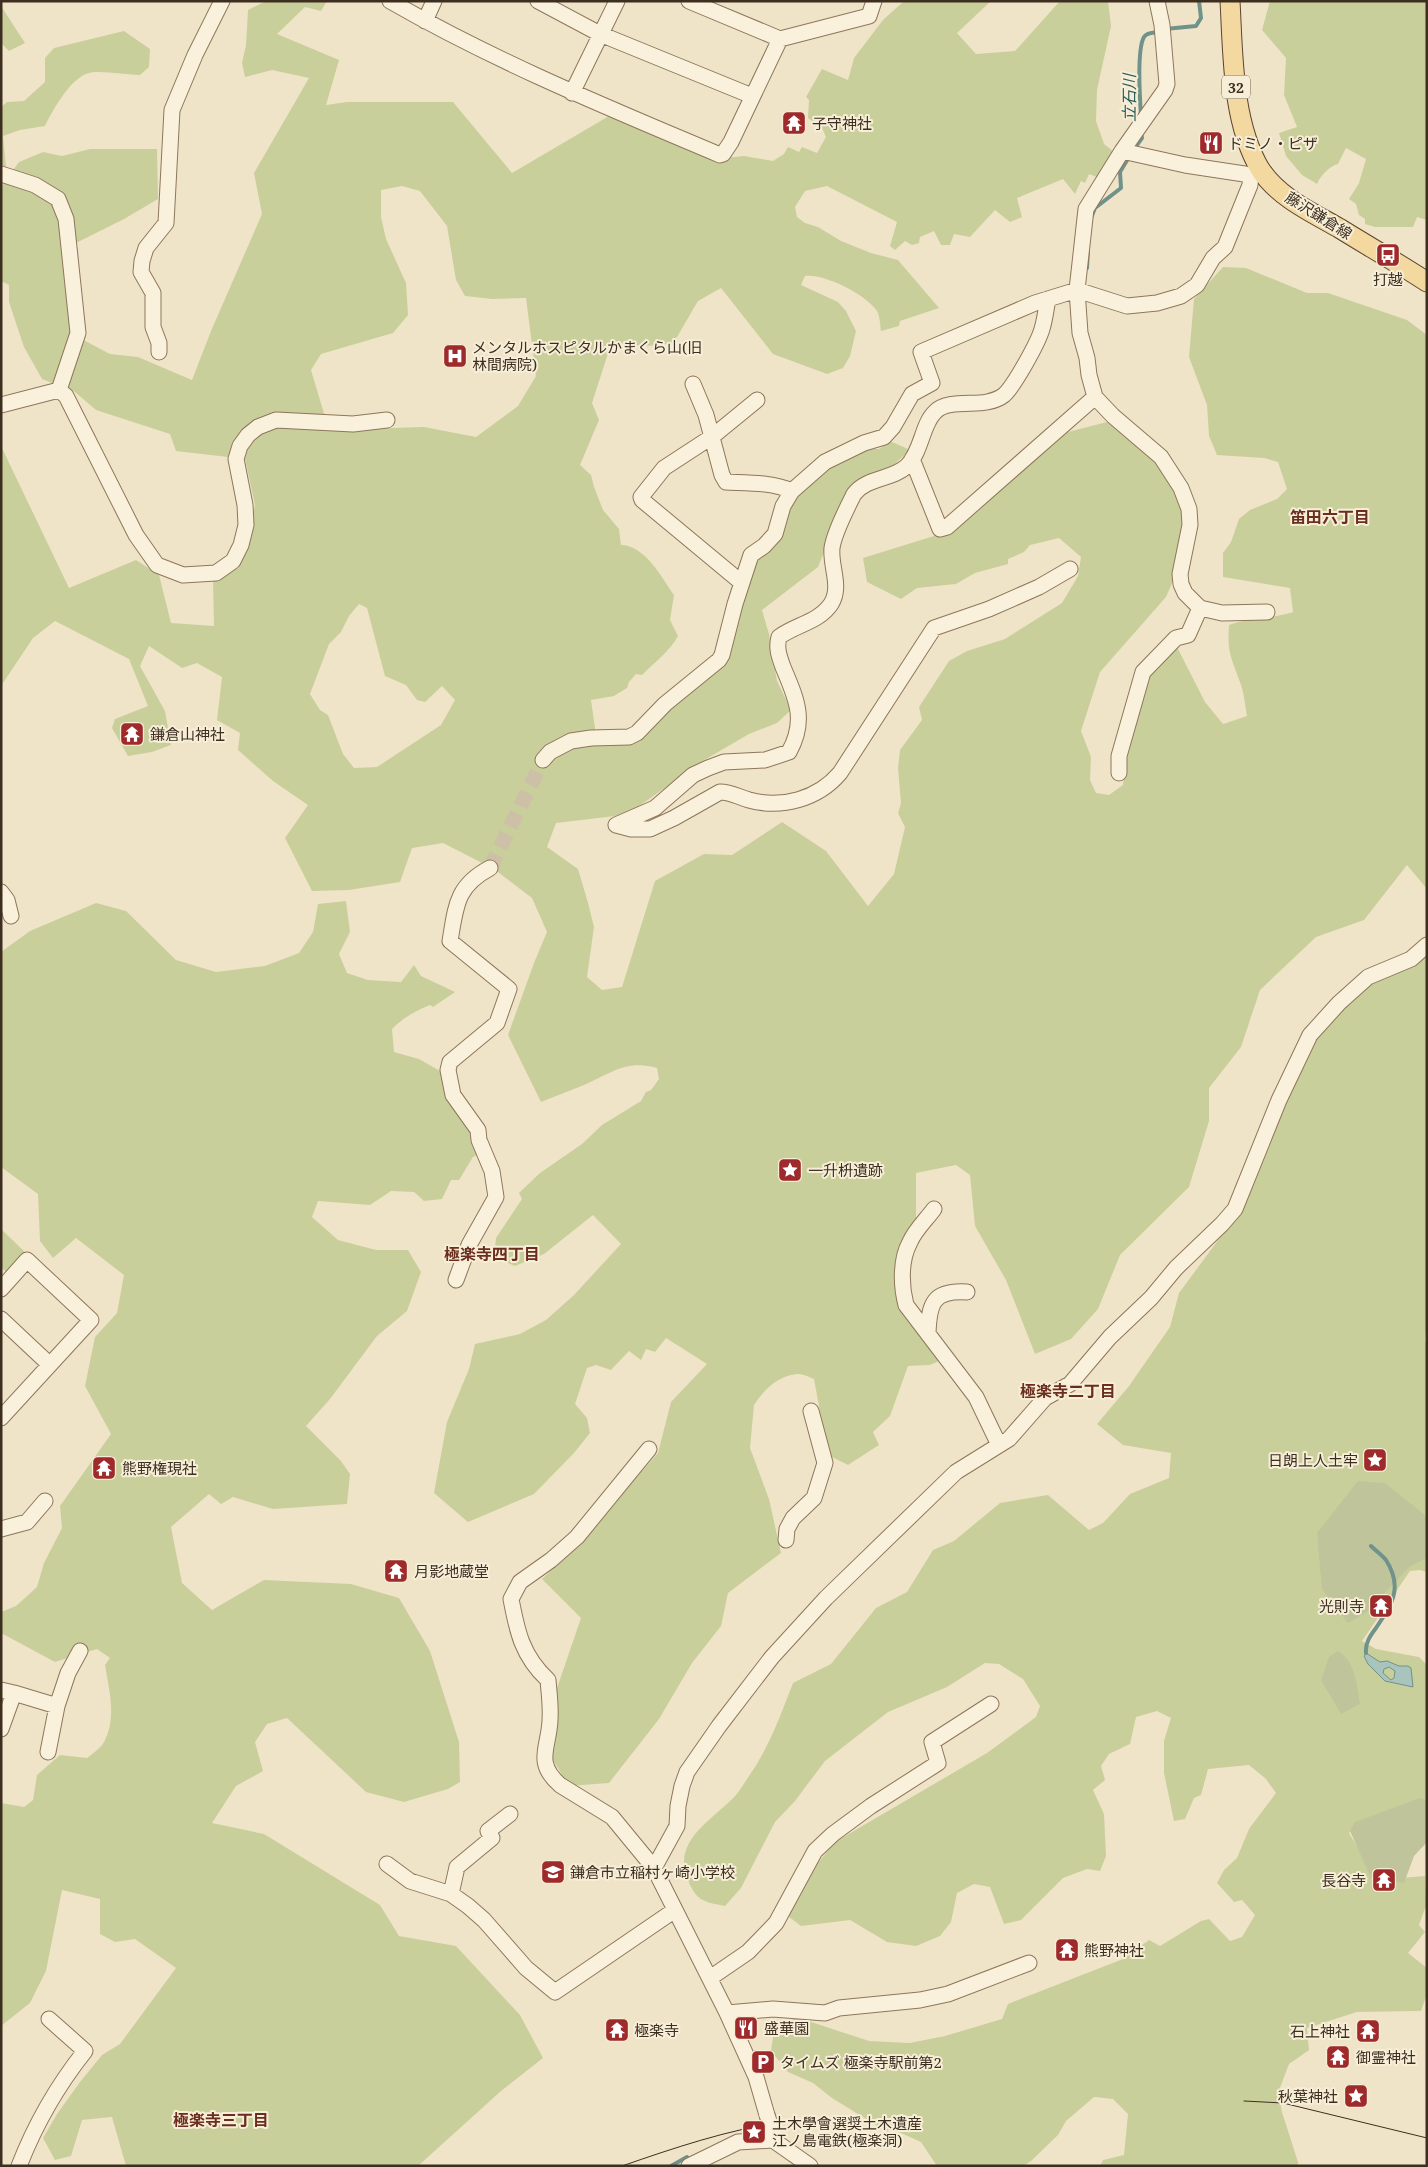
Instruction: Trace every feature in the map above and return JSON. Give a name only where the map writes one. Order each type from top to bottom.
[{"type":"main road","name":"藤沢鎌倉線","points":[[1230,1],[1234,60],[1242,120],[1256,172],[1302,208],[1427,282]]},
{"type":"street","points":[[159,352],[159,343],[153,327],[153,293],[141,272],[142,261],[146,248],[166,223],[172,110],[195,55],[222,1]]},
{"type":"street","points":[[390,1],[425,21],[572,93],[720,155],[738,146],[752,96],[780,39]]},
{"type":"street","points":[[425,21],[434,1]]},
{"type":"street","points":[[538,1],[600,34],[752,96]]},
{"type":"street","points":[[572,93],[617,1]]},
{"type":"street","points":[[689,1],[780,39],[869,16],[874,1]]},
{"type":"street","points":[[1157,1],[1162,25],[1167,84],[1165,90],[1122,151],[1086,209],[1077,290],[1080,333],[1096,397],[1113,416],[1161,457],[1179,484],[1190,509],[1190,525],[1180,574],[1181,584],[1185,593],[1200,608],[1222,613],[1267,612]]},
{"type":"street","points":[[544,760],[550,752],[571,741],[591,738],[629,737],[637,733],[665,704],[719,660],[751,556],[775,534],[783,506],[792,491],[825,462],[864,443],[884,437],[893,427],[912,394],[932,383],[921,352],[1048,299],[1077,290],[1127,306],[1164,302],[1191,290],[1213,258],[1225,247],[1256,172],[1185,165],[1122,151]]},
{"type":"street","points":[[1,174],[36,184],[58,199],[66,218],[78,333],[59,390]]},
{"type":"street","points":[[1048,299],[1038,340],[1004,395],[986,402],[950,406],[936,410],[912,459],[906,467],[893,474],[867,483],[854,494],[832,548],[836,585],[835,595],[830,605],[813,621],[779,637],[777,644],[779,656],[800,713],[795,740],[788,752],[764,760],[724,762],[708,768],[693,775],[655,808],[616,825],[631,830],[650,829],[720,792],[727,792],[750,801],[766,803],[796,801],[816,794],[832,783],[840,773],[934,628],[989,610],[1039,587],[1070,569]]},
{"type":"street","points":[[693,384],[712,436],[722,475],[726,482],[761,484],[792,491]]},
{"type":"street","points":[[1,405],[59,390]]},
{"type":"street","points":[[59,390],[66,396],[136,535],[157,565],[183,575],[216,573],[233,561],[241,545],[246,525],[245,505],[236,460],[240,446],[258,426],[276,420],[353,424],[387,420]]},
{"type":"street","points":[[912,459],[940,529],[947,527],[1096,397]]},
{"type":"street","points":[[742,583],[642,500],[641,497],[664,468],[712,436],[757,400]]},
{"type":"street","points":[[1119,773],[1118,756],[1144,672],[1176,638],[1188,635],[1200,608]]},
{"type":"street","points":[[456,1280],[468,1245],[496,1197],[492,1171],[479,1140],[478,1130],[453,1095],[448,1070],[450,1062],[497,1023],[509,989],[450,941],[461,891],[476,876],[490,868]]},
{"type":"street","points":[[1,892],[7,900],[11,916]]},
{"type":"street","points":[[654,1868],[677,1826],[678,1806],[687,1772],[719,1726],[772,1657],[826,1598],[956,1472],[1010,1439],[1020,1425],[1046,1398],[1070,1384],[1110,1337],[1151,1298],[1176,1268],[1222,1224],[1235,1209],[1278,1100],[1310,1035],[1339,1003],[1368,977],[1411,960],[1427,945]]},
{"type":"street","points":[[934,1209],[910,1242],[906,1255],[902,1289],[906,1305],[976,1397],[999,1445]]},
{"type":"street","points":[[1,1289],[28,1260],[91,1320],[2,1414]]},
{"type":"street","points":[[928,1334],[929,1312],[939,1297],[949,1291],[967,1292]]},
{"type":"street","points":[[1,1319],[49,1364]]},
{"type":"street","points":[[786,1540],[787,1530],[793,1518],[814,1498],[825,1463],[811,1411]]},
{"type":"street","points":[[649,1448],[577,1537],[551,1560],[520,1582],[511,1599],[519,1638],[535,1668],[548,1680],[550,1721],[544,1759],[549,1774],[560,1785],[612,1817],[654,1868],[710,1978],[756,2077],[773,2137],[810,2166]]},
{"type":"street","points":[[1,1528],[28,1522],[45,1501]]},
{"type":"street","points":[[48,1752],[56,1706],[68,1673],[80,1651]]},
{"type":"street","points":[[1,1729],[8,1691],[56,1706]]},
{"type":"street","points":[[710,1978],[748,1952],[776,1923],[815,1851],[833,1834],[871,1806],[938,1763],[932,1742],[991,1704]]},
{"type":"street","points":[[451,1894],[457,1867],[492,1838],[488,1831],[510,1814]]},
{"type":"street","points":[[387,1864],[410,1880],[451,1894],[484,1920],[526,1968],[554,1992],[675,1910]]},
{"type":"street","points":[[727,2013],[773,2009],[826,2013],[838,2008],[920,2000],[948,1994],[1029,1963]]},
{"type":"street","points":[[19,2166],[26,2148],[66,2075],[85,2051],[49,2019]]},
{"type":"street","points":[[689,2166],[738,2142],[773,2137]]},
{"type":"green space","points":[[266,1],[327,1],[321,11],[305,7],[277,34],[339,60],[326,105],[347,102],[453,102],[512,173],[609,116],[723,158],[744,156],[773,161],[784,154],[788,147],[799,152],[802,147],[817,153],[826,137],[822,128],[808,118],[809,100],[806,97],[822,69],[848,80],[854,58],[883,20],[904,1],[991,1],[957,33],[976,54],[1015,51],[1060,1],[1108,1],[1111,26],[1097,90],[1096,121],[1104,144],[1114,152],[1099,178],[1089,174],[1085,183],[1081,181],[1075,194],[1063,179],[1017,198],[1022,217],[1010,222],[995,210],[970,237],[954,234],[950,245],[941,245],[934,231],[920,237],[919,243],[912,245],[905,241],[895,250],[890,246],[897,222],[827,186],[805,191],[795,207],[797,217],[805,223],[818,227],[841,241],[871,253],[898,260],[939,308],[900,321],[899,326],[881,331],[877,311],[864,298],[844,286],[823,278],[805,276],[801,285],[838,302],[846,311],[856,331],[850,356],[843,368],[827,374],[773,354],[721,288],[698,301],[674,342],[643,346],[612,341],[592,403],[599,420],[580,465],[591,475],[603,510],[619,529],[621,545],[630,546],[645,556],[674,595],[670,620],[678,636],[667,652],[642,675],[636,674],[629,682],[627,688],[614,696],[591,700],[597,742],[652,724],[708,678],[752,564],[787,506],[835,461],[864,449],[879,449],[890,441],[910,450],[889,469],[876,476],[863,477],[856,481],[843,505],[818,567],[762,610],[769,634],[777,681],[791,710],[777,723],[749,734],[701,762],[638,807],[615,816],[556,823],[547,847],[578,869],[594,927],[587,977],[602,990],[622,987],[655,881],[704,854],[732,855],[782,822],[826,851],[868,906],[894,874],[905,827],[898,813],[901,803],[898,768],[900,750],[922,720],[919,707],[949,661],[967,651],[1005,639],[1062,603],[1078,576],[1081,557],[1059,538],[1030,545],[1024,552],[1008,559],[1008,564],[975,573],[956,584],[917,588],[901,599],[867,582],[863,558],[950,531],[1064,433],[1107,422],[1166,471],[1185,512],[1186,551],[1166,597],[1100,672],[1081,731],[1091,757],[1090,780],[1096,793],[1109,795],[1123,785],[1128,744],[1139,690],[1176,645],[1205,702],[1223,724],[1247,716],[1242,690],[1230,654],[1229,625],[1293,612],[1290,588],[1223,577],[1223,553],[1231,542],[1239,519],[1250,510],[1277,499],[1287,489],[1278,462],[1264,458],[1217,455],[1209,436],[1207,405],[1189,357],[1194,299],[1223,267],[1246,268],[1307,293],[1328,293],[1407,320],[1427,335],[1427,889],[1407,865],[1364,920],[1316,937],[1260,990],[1241,1047],[1209,1088],[1209,1121],[1189,1187],[1120,1255],[1098,1309],[1071,1339],[1035,1354],[1006,1280],[975,1226],[970,1175],[956,1165],[916,1173],[916,1244],[900,1268],[899,1306],[939,1361],[930,1365],[908,1366],[890,1416],[873,1432],[879,1445],[848,1465],[828,1455],[814,1379],[798,1374],[784,1377],[772,1384],[758,1399],[754,1405],[750,1448],[769,1499],[781,1553],[728,1593],[721,1626],[692,1663],[659,1719],[609,1783],[569,1786],[551,1757],[555,1694],[581,1618],[542,1579],[577,1546],[658,1453],[671,1402],[707,1364],[666,1338],[655,1352],[646,1349],[641,1360],[629,1351],[611,1370],[596,1365],[587,1368],[575,1404],[587,1418],[590,1433],[574,1453],[534,1494],[468,1522],[434,1493],[447,1422],[469,1369],[475,1344],[520,1334],[546,1320],[574,1295],[621,1244],[593,1215],[544,1254],[515,1266],[494,1257],[496,1238],[522,1199],[519,1193],[540,1173],[582,1144],[602,1125],[641,1101],[646,1092],[651,1090],[659,1079],[657,1068],[637,1065],[628,1066],[541,1102],[508,1035],[547,932],[532,898],[494,869],[443,843],[412,848],[400,882],[349,890],[312,891],[285,838],[308,805],[273,781],[238,750],[240,733],[217,720],[222,677],[197,663],[182,668],[149,646],[140,666],[165,711],[171,745],[152,752],[128,756],[112,728],[115,719],[148,706],[129,659],[55,621],[33,638],[1,686],[1,446],[69,588],[136,560],[159,575],[171,623],[214,626],[213,579],[239,568],[255,505],[245,459],[176,451],[170,434],[96,410],[75,392],[42,379],[24,347],[9,302],[9,285],[1,281],[1,187],[19,162],[43,152],[62,156],[90,149],[157,149],[158,199],[124,219],[76,243],[72,334],[110,354],[138,357],[192,380],[211,331],[262,214],[254,173],[309,78],[272,70],[245,77],[242,63],[246,45],[248,10]],"holes":[[[402,186],[420,191],[447,226],[456,280],[465,296],[492,299],[526,298],[536,376],[518,406],[476,437],[424,427],[329,430],[311,370],[321,354],[393,333],[408,315],[406,283],[386,239],[381,217],[381,190]],[[359,604],[367,608],[385,676],[406,685],[417,700],[425,702],[442,686],[455,700],[441,725],[377,767],[354,768],[343,754],[328,715],[320,710],[310,694],[329,644],[341,632],[349,616]]]},
{"type":"green space","points":[[1270,1],[1427,1],[1427,220],[1417,217],[1413,227],[1375,227],[1365,224],[1365,219],[1359,215],[1356,204],[1349,199],[1359,183],[1366,159],[1346,148],[1338,164],[1326,172],[1317,184],[1302,175],[1286,156],[1279,133],[1297,127],[1284,95],[1286,58],[1262,30]]},
{"type":"green space","points":[[1,6],[25,43],[9,51],[1,43]]},
{"type":"green space","points":[[124,31],[150,49],[149,67],[140,75],[100,72],[82,76],[63,95],[45,126],[20,130],[3,136],[6,167],[1,165],[1,107],[7,102],[24,101],[45,82],[45,58],[54,48]]},
{"type":"green space","points":[[346,901],[350,932],[339,954],[347,973],[368,980],[401,982],[414,965],[421,976],[455,992],[433,1007],[430,1005],[400,1021],[392,1029],[394,1052],[419,1059],[447,1075],[470,1122],[482,1153],[473,1157],[459,1180],[451,1180],[442,1199],[424,1201],[414,1192],[391,1191],[370,1205],[318,1201],[312,1217],[338,1240],[376,1250],[408,1250],[421,1272],[407,1311],[377,1336],[330,1399],[306,1426],[341,1461],[350,1474],[347,1504],[273,1509],[233,1497],[221,1504],[209,1494],[171,1527],[182,1583],[212,1610],[264,1580],[351,1584],[399,1598],[430,1651],[459,1742],[460,1782],[448,1789],[404,1802],[366,1792],[287,1718],[267,1724],[255,1742],[263,1771],[236,1786],[212,1823],[264,1834],[380,1905],[399,1936],[456,1946],[520,2015],[543,2058],[501,2091],[418,2166],[126,2166],[112,2117],[82,2120],[71,2156],[55,2160],[43,2138],[57,2114],[102,2055],[120,2044],[176,1968],[135,1939],[115,1942],[100,1934],[100,1899],[62,1890],[46,1971],[30,2003],[1,2026],[1,1803],[24,1807],[33,1800],[37,1775],[60,1755],[87,1758],[94,1753],[104,1742],[108,1733],[111,1704],[105,1665],[110,1658],[97,1649],[55,1662],[1,1633],[1,1612],[16,1606],[37,1587],[44,1563],[62,1528],[60,1506],[111,1434],[85,1386],[95,1337],[117,1313],[124,1275],[76,1238],[53,1258],[40,1241],[38,1194],[1,1167],[1,952],[30,931],[96,903],[126,911],[176,960],[216,972],[265,966],[299,953],[313,932],[318,904]]},
{"type":"green space","points":[[1427,948],[1427,1319],[1425,1340],[1427,1346],[1427,1572],[1420,1570],[1410,1571],[1362,1641],[1376,1649],[1419,1657],[1427,1665],[1427,1830],[1356,1824],[1349,1833],[1373,1873],[1400,1878],[1425,1876],[1426,1906],[1419,1925],[1425,1932],[1408,1953],[1427,1968],[1427,1994],[1421,2011],[1357,2012],[1307,2028],[1309,2050],[1289,2064],[1278,2093],[1298,2166],[1100,2166],[1103,2160],[1124,2155],[1128,2114],[1113,2099],[1094,2097],[1066,2121],[1058,2135],[1031,2161],[1023,2166],[937,2166],[921,2142],[890,2128],[887,2132],[832,2098],[813,2083],[788,2072],[771,2051],[775,2024],[799,2018],[869,2041],[910,2043],[945,2036],[1002,2019],[1008,2004],[1123,1959],[1149,1940],[1160,1946],[1201,1921],[1209,1919],[1230,1941],[1242,1937],[1255,1915],[1242,1900],[1234,1902],[1217,1883],[1224,1870],[1237,1858],[1249,1829],[1276,1793],[1266,1779],[1249,1765],[1208,1769],[1201,1795],[1194,1798],[1185,1819],[1174,1821],[1164,1773],[1164,1741],[1171,1718],[1157,1711],[1136,1717],[1130,1744],[1109,1754],[1101,1766],[1105,1780],[1093,1790],[1104,1814],[1106,1856],[1100,1871],[1087,1869],[1063,1878],[1021,1920],[1004,1924],[990,1887],[974,1884],[957,1893],[951,1922],[940,1936],[916,1946],[887,1942],[850,1920],[801,1926],[788,1916],[812,1870],[835,1842],[987,1753],[1036,1717],[1040,1706],[1023,1679],[999,1664],[985,1663],[947,1687],[888,1712],[825,1761],[795,1801],[775,1822],[741,1888],[725,1906],[706,1902],[694,1892],[684,1866],[685,1853],[697,1832],[736,1795],[758,1762],[775,1729],[793,1683],[831,1664],[876,1608],[907,1592],[933,1550],[954,1541],[1000,1503],[1048,1495],[1089,1530],[1103,1523],[1130,1494],[1169,1478],[1171,1453],[1123,1445],[1097,1424],[1129,1386],[1170,1327],[1179,1293],[1227,1228],[1315,1035],[1367,970]]},
{"type":"green space","points":[[1,1229],[27,1254],[8,1274],[1,1267]]},
{"type":"green space","points":[[1358,1481],[1385,1483],[1426,1516],[1427,1558],[1409,1567],[1367,1612],[1348,1623],[1322,1589],[1317,1533]]},
{"type":"green space","points":[[1338,1651],[1344,1655],[1352,1667],[1360,1704],[1341,1714],[1321,1680],[1329,1657]]},
{"type":"green space","points":[[1420,1798],[1427,1800],[1427,1842],[1414,1856],[1404,1883],[1371,1878],[1350,1831],[1355,1822]]},
{"type":"water","points":[[1366,1653],[1380,1662],[1387,1661],[1399,1666],[1408,1666],[1411,1668],[1413,1687],[1385,1681],[1368,1664],[1364,1656]],"holes":[[[1389,1667],[1395,1671],[1394,1678],[1391,1680],[1383,1673],[1384,1669]]]},
{"type":"waterway","name":"立石川","points":[[1165,29],[1196,26],[1201,18],[1199,1]]},
{"type":"waterway","name":"立石川","points":[[1141,116],[1140,52],[1144,37],[1147,34],[1158,32]]},
{"type":"waterway","name":"立石川","points":[[1134,149],[1142,138],[1141,133]]},
{"type":"waterway","name":"立石川","points":[[1091,218],[1095,208],[1121,188],[1120,172],[1129,157]]},
{"type":"waterway","name":"立石川","points":[[1087,268],[1088,250]]},
{"type":"waterway","points":[[1366,1653],[1368,1640],[1387,1611],[1394,1595],[1395,1587],[1394,1578],[1386,1560],[1371,1546]]},
{"type":"waterway","points":[[671,2166],[687,2157]]},
{"type":"tunnel","points":[[490,868],[543,760]]},
{"type":"tram line","points":[[1244,2101],[1283,2103],[1427,2138]]},
{"type":"tram line","points":[[622,2166],[681,2146],[761,2125],[824,2119]]},
{"type":"place","name":"子守神社","points":[[794,123]]},
{"type":"place","name":"ドミノ・ピザ","points":[[1211,143]]},
{"type":"place","name":"打越","points":[[1388,255]]},
{"type":"place","name":"メンタルホスピタルかまくら山(旧 林間病院)","points":[[455,356]]},
{"type":"place","name":"鎌倉山神社","points":[[132,734]]},
{"type":"place","name":"一升枡遺跡","points":[[790,1170]]},
{"type":"place","name":"日朗上人土牢","points":[[1375,1460]]},
{"type":"place","name":"熊野権現社","points":[[104,1468]]},
{"type":"place","name":"月影地蔵堂","points":[[396,1571]]},
{"type":"place","name":"光則寺","points":[[1381,1606]]},
{"type":"place","name":"鎌倉市立稲村ヶ崎小学校","points":[[553,1872]]},
{"type":"place","name":"長谷寺","points":[[1384,1880]]},
{"type":"place","name":"熊野神社","points":[[1067,1950]]},
{"type":"place","name":"盛華園","points":[[746,2028]]},
{"type":"place","name":"極楽寺","points":[[617,2030]]},
{"type":"place","name":"石上神社","points":[[1368,2031]]},
{"type":"place","name":"御霊神社","points":[[1338,2057]]},
{"type":"place","name":"タイムズ 極楽寺駅前第2","points":[[763,2062]]},
{"type":"place","name":"秋葉神社","points":[[1356,2096]]},
{"type":"place","name":"土木學會選奨土木遺産 江ノ島電鉄(極楽洞)","points":[[754,2132]]},
{"type":"district","name":"笛田六丁目","points":[[1330,517]]},
{"type":"district","name":"極楽寺四丁目","points":[[492,1254]]},
{"type":"district","name":"極楽寺二丁目","points":[[1068,1391]]},
{"type":"district","name":"極楽寺三丁目","points":[[221,2120]]}]
